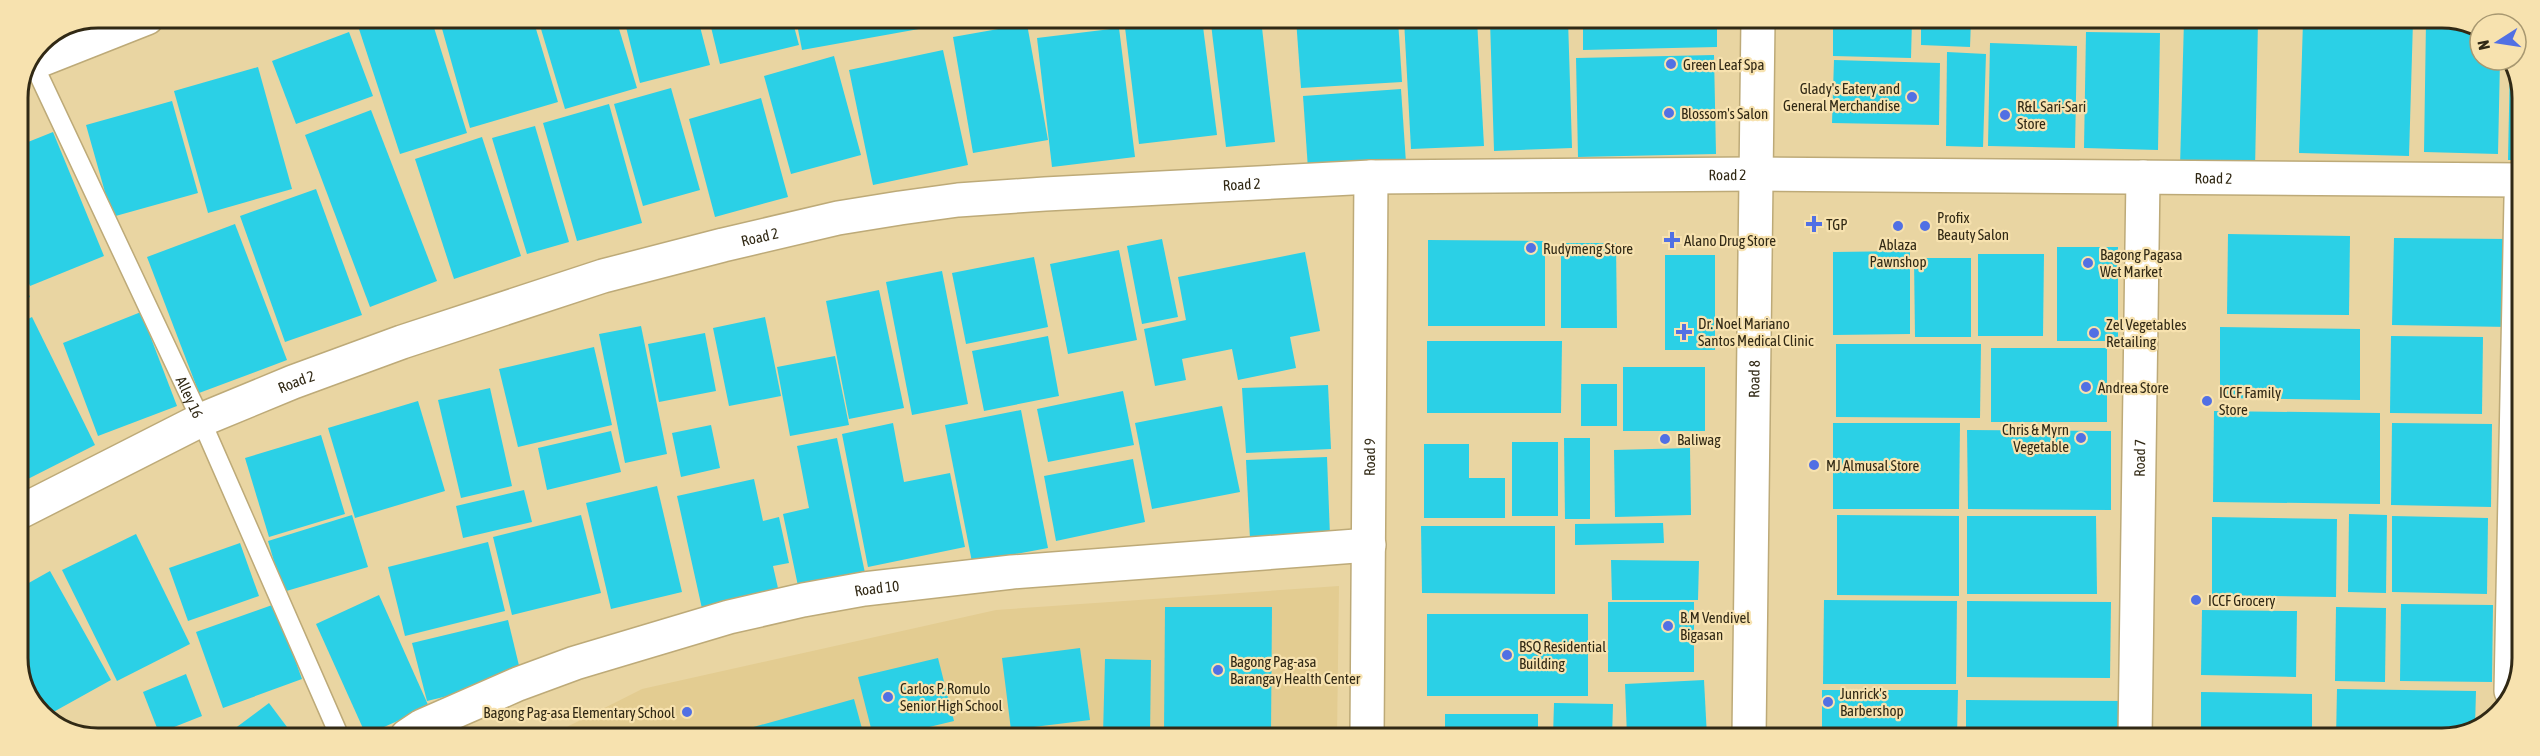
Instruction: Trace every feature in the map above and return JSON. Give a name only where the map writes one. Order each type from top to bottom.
[{"type":"street","points":[[40,60],[122,28]]},
{"type":"street","name":"Road 8","points":[[1749,728],[1758,28]]},
{"type":"street","name":"Road 2","points":[[29,508],[201,420],[293,382],[402,342],[603,276],[838,218],[969,199],[1371,177],[1756,174],[2511,180]]},
{"type":"street","name":"Road 9","points":[[1367,728],[1371,177]]},
{"type":"street","name":"Road 7","points":[[2135,728],[2143,177]]},
{"type":"street","name":"Road 10","points":[[419,728],[518,684],[575,663],[729,617],[803,600],[864,589],[1012,572],[1369,545]]},
{"type":"street","points":[[2512,644],[2512,661]]},
{"type":"lane","name":"Alley 16","points":[[36,69],[201,420],[336,728]]},
{"type":"shaded area","points":[[1339,586],[1337,728],[565,728],[642,689],[996,610]]},
{"type":"building","points":[[359,28],[434,28],[467,133],[400,154]]},
{"type":"building","points":[[442,28],[536,28],[558,102],[470,128]]},
{"type":"building","points":[[541,28],[619,28],[637,88],[565,109]]},
{"type":"building","points":[[626,28],[700,28],[710,65],[640,83]]},
{"type":"building","points":[[711,28],[794,28],[799,45],[720,64]]},
{"type":"building","points":[[798,28],[924,28],[802,50]]},
{"type":"building","points":[[1004,28],[1028,28],[1048,140],[973,153],[953,37]]},
{"type":"building","points":[[1119,28],[1135,157],[1052,167],[1037,38]]},
{"type":"building","points":[[1125,28],[1203,28],[1217,135],[1139,144]]},
{"type":"building","points":[[1211,28],[1262,28],[1275,142],[1226,147]]},
{"type":"building","points":[[1297,28],[1399,28],[1402,82],[1301,88]]},
{"type":"building","points":[[1404,28],[1477,28],[1484,146],[1411,149]]},
{"type":"building","points":[[1490,28],[1568,28],[1572,148],[1494,151]]},
{"type":"building","points":[[1583,28],[1717,28],[1717,47],[1583,50]]},
{"type":"building","points":[[1833,28],[1912,28],[1911,58],[1833,56]]},
{"type":"building","points":[[1921,28],[1971,28],[1970,47],[1921,45]]},
{"type":"building","points":[[2184,28],[2258,28],[2255,169],[2180,167]]},
{"type":"building","points":[[2303,28],[2413,28],[2409,156],[2299,153]]},
{"type":"building","points":[[2426,28],[2451,29],[2468,34],[2468,72],[2500,72],[2498,154],[2424,152]]},
{"type":"building","points":[[349,32],[373,96],[296,124],[272,61]]},
{"type":"building","points":[[2086,32],[2160,33],[2158,150],[2084,148]]},
{"type":"building","points":[[1990,43],[2077,46],[2075,148],[1988,146]]},
{"type":"building","points":[[943,50],[968,165],[873,185],[849,70]]},
{"type":"building","points":[[1947,52],[1986,54],[1983,147],[1946,146]]},
{"type":"building","points":[[1714,55],[1716,154],[1578,157],[1576,58]]},
{"type":"building","points":[[834,56],[861,155],[791,174],[764,76]]},
{"type":"building","points":[[1834,60],[1940,63],[1939,125],[1832,123]]},
{"type":"building","points":[[258,67],[292,189],[208,213],[174,91]]},
{"type":"building","points":[[2510,83],[2511,94],[2511,160],[2508,160]]},
{"type":"building","points":[[671,88],[700,190],[643,206],[614,104]]},
{"type":"building","points":[[1401,89],[1406,163],[1308,169],[1303,96]]},
{"type":"building","points":[[761,98],[788,197],[715,217],[689,119]]},
{"type":"building","points":[[172,101],[198,193],[112,217],[86,125]]},
{"type":"building","points":[[609,104],[642,223],[577,241],[543,123]]},
{"type":"building","points":[[371,110],[437,281],[370,307],[305,135]]},
{"type":"building","points":[[535,126],[569,242],[527,254],[492,138]]},
{"type":"building","points":[[53,132],[104,256],[30,286],[28,282],[28,142]]},
{"type":"building","points":[[482,137],[521,256],[454,279],[415,159]]},
{"type":"building","points":[[316,189],[362,315],[285,342],[240,216]]},
{"type":"building","points":[[235,224],[287,360],[199,393],[147,257]]},
{"type":"building","points":[[2228,234],[2350,236],[2349,315],[2227,314]]},
{"type":"building","points":[[2394,238],[2509,239],[2509,327],[2392,325]]},
{"type":"building","points":[[1162,239],[1178,317],[1142,324],[1127,246]]},
{"type":"building","points":[[1428,240],[1545,241],[1545,326],[1428,326]]},
{"type":"building","points":[[1561,243],[1616,243],[1617,328],[1561,328]]},
{"type":"building","points":[[2057,247],[2118,247],[2118,341],[2057,341]]},
{"type":"building","points":[[1119,250],[1137,340],[1068,354],[1050,264]]},
{"type":"building","points":[[1910,251],[1910,334],[1833,335],[1833,252]]},
{"type":"building","points":[[1305,252],[1320,331],[1290,337],[1296,368],[1238,380],[1232,349],[1182,359],[1186,380],[1155,386],[1144,329],[1186,320],[1178,277]]},
{"type":"building","points":[[1978,254],[2044,254],[2043,336],[1978,336]]},
{"type":"building","points":[[1665,255],[1715,255],[1715,350],[1665,350]]},
{"type":"building","points":[[1034,257],[1048,327],[966,344],[952,273]]},
{"type":"building","points":[[1914,258],[1971,258],[1971,337],[1915,337]]},
{"type":"building","points":[[942,271],[968,404],[912,415],[886,282]]},
{"type":"building","points":[[879,290],[904,408],[849,419],[826,301]]},
{"type":"building","points":[[141,312],[177,406],[98,436],[63,343]]},
{"type":"building","points":[[32,317],[95,445],[29,479],[28,319]]},
{"type":"building","points":[[765,317],[781,396],[729,406],[713,328]]},
{"type":"building","points":[[641,326],[667,454],[625,463],[599,334]]},
{"type":"building","points":[[2220,327],[2360,329],[2360,400],[2220,398]]},
{"type":"building","points":[[705,333],[716,391],[659,402],[648,344]]},
{"type":"building","points":[[1048,336],[1059,396],[984,411],[972,351]]},
{"type":"building","points":[[2391,336],[2483,337],[2482,414],[2390,413]]},
{"type":"building","points":[[1427,341],[1562,341],[1561,413],[1427,413]]},
{"type":"building","points":[[1836,344],[1981,344],[1980,418],[1836,417]]},
{"type":"building","points":[[594,347],[612,425],[518,447],[499,369]]},
{"type":"building","points":[[1991,348],[2107,348],[2107,422],[1991,422]]},
{"type":"building","points":[[835,356],[849,425],[790,436],[777,367]]},
{"type":"building","points":[[1623,367],[1705,367],[1705,431],[1623,431]]},
{"type":"building","points":[[1581,384],[1617,384],[1617,426],[1581,426]]},
{"type":"building","points":[[1328,385],[1331,449],[1246,453],[1242,388]]},
{"type":"building","points":[[490,388],[512,486],[461,498],[438,400]]},
{"type":"building","points":[[1123,391],[1134,445],[1048,462],[1037,409]]},
{"type":"building","points":[[418,401],[445,491],[355,518],[328,428]]},
{"type":"building","points":[[1222,406],[1240,492],[1152,509],[1135,423]]},
{"type":"building","points":[[1021,410],[1048,548],[972,562],[945,425]]},
{"type":"building","points":[[2214,411],[2380,413],[2380,504],[2213,502]]},
{"type":"building","points":[[893,423],[904,482],[950,473],[965,547],[868,567],[842,434]]},
{"type":"building","points":[[1833,423],[1960,423],[1959,509],[1833,509]]},
{"type":"building","points":[[2392,423],[2492,424],[2491,507],[2391,505]]},
{"type":"building","points":[[711,425],[720,468],[681,477],[672,433]]},
{"type":"building","points":[[1967,430],[2111,431],[2111,510],[1968,509]]},
{"type":"building","points":[[611,431],[621,472],[547,490],[538,448]]},
{"type":"building","points":[[321,435],[345,514],[269,537],[245,458]]},
{"type":"building","points":[[837,438],[865,573],[798,586],[783,514],[809,508],[797,446]]},
{"type":"building","points":[[1564,438],[1590,438],[1590,519],[1565,519]]},
{"type":"building","points":[[1512,442],[1558,442],[1558,516],[1512,516]]},
{"type":"building","points":[[1424,444],[1469,444],[1469,478],[1505,478],[1505,518],[1424,518]]},
{"type":"building","points":[[1690,448],[1691,515],[1615,517],[1614,450]]},
{"type":"building","points":[[1327,457],[1330,536],[1250,539],[1246,460]]},
{"type":"building","points":[[1133,459],[1145,522],[1056,541],[1044,476]]},
{"type":"building","points":[[754,479],[763,521],[779,517],[789,563],[773,566],[780,597],[703,613],[677,496]]},
{"type":"building","points":[[657,486],[682,592],[611,609],[586,503]]},
{"type":"building","points":[[524,490],[532,522],[463,538],[456,506]]},
{"type":"building","points":[[2349,514],[2387,515],[2386,593],[2348,592]]},
{"type":"building","points":[[352,515],[368,567],[283,592],[268,541]]},
{"type":"building","points":[[581,515],[601,593],[512,615],[493,537]]},
{"type":"building","points":[[1837,515],[1959,516],[1959,596],[1837,595]]},
{"type":"building","points":[[1967,516],[2096,516],[2097,594],[1967,594]]},
{"type":"building","points":[[2392,516],[2488,518],[2487,594],[2392,592]]},
{"type":"building","points":[[2212,517],[2337,519],[2336,597],[2212,595]]},
{"type":"building","points":[[1663,523],[1664,543],[1575,545],[1575,524]]},
{"type":"building","points":[[1421,526],[1555,526],[1555,594],[1422,593]]},
{"type":"building","points":[[136,534],[190,644],[117,681],[62,570]]},
{"type":"building","points":[[488,542],[505,611],[405,636],[388,567]]},
{"type":"building","points":[[240,543],[259,596],[188,621],[169,568]]},
{"type":"building","points":[[1611,560],[1699,561],[1698,600],[1612,600]]},
{"type":"building","points":[[50,571],[111,680],[54,711],[38,693],[30,671],[29,583]]},
{"type":"building","points":[[379,595],[429,707],[382,728],[363,728],[316,624]]},
{"type":"building","points":[[1824,600],[1957,601],[1956,684],[1823,684]]},
{"type":"building","points":[[1967,601],[2111,602],[2110,678],[1967,677]]},
{"type":"building","points":[[1608,602],[1694,602],[1694,672],[1608,672]]},
{"type":"building","points":[[275,604],[302,679],[223,708],[196,632]]},
{"type":"building","points":[[2401,604],[2493,605],[2492,682],[2400,681]]},
{"type":"building","name":"Bagong Pag-asa Barangay Health Center","points":[[1165,607],[1272,607],[1271,728],[1164,728]]},
{"type":"building","points":[[2336,607],[2386,608],[2385,682],[2335,681]]},
{"type":"building","points":[[2202,610],[2297,611],[2296,677],[2201,675]]},
{"type":"building","name":"BSQ Residential Building","points":[[1427,614],[1588,614],[1588,696],[1427,696]]},
{"type":"building","points":[[508,620],[522,678],[427,701],[412,643]]},
{"type":"building","points":[[1080,648],[1090,720],[1011,728],[1002,658]]},
{"type":"building","points":[[938,658],[954,721],[925,728],[871,728],[858,677]]},
{"type":"building","points":[[1105,659],[1151,660],[1150,728],[1103,728]]},
{"type":"building","points":[[186,674],[202,716],[172,728],[157,728],[143,692]]},
{"type":"building","points":[[1704,680],[1707,728],[1627,728],[1625,684]]},
{"type":"building","points":[[2337,689],[2476,691],[2475,719],[2464,724],[2442,728],[2336,728]]},
{"type":"building","points":[[1822,690],[1958,690],[1957,728],[1822,728]]},
{"type":"building","points":[[2201,692],[2312,694],[2312,728],[2201,728]]},
{"type":"building","points":[[854,699],[862,728],[750,728]]},
{"type":"building","points":[[1966,700],[2127,701],[2127,728],[1966,728]]},
{"type":"building","points":[[269,703],[288,728],[235,728]]},
{"type":"building","points":[[1554,703],[1613,704],[1612,728],[1553,728]]},
{"type":"building","points":[[1445,714],[1538,714],[1538,728],[1445,728]]},
{"type":"place","name":"Green Leaf Spa","points":[[1671,64]]},
{"type":"place","name":"Glady's Eatery and General Merchandise","points":[[1912,97]]},
{"type":"place","name":"Blossom's Salon","points":[[1669,113]]},
{"type":"place","name":"R&L Sari-Sari Store","points":[[2005,115]]},
{"type":"place","name":"TGP","points":[[1814,224]]},
{"type":"place","name":"Ablaza Pawnshop","points":[[1898,226]]},
{"type":"place","name":"Profix Beauty Salon","points":[[1925,226]]},
{"type":"place","name":"Alano Drug Store","points":[[1672,240]]},
{"type":"place","name":"Rudymeng Store","points":[[1531,248]]},
{"type":"place","name":"Bagong Pagasa Wet Market","points":[[2088,263]]},
{"type":"place","name":"Dr. Noel Mariano Santos Medical Clinic","points":[[1684,332]]},
{"type":"place","name":"Zel Vegetables Retailing","points":[[2094,333]]},
{"type":"place","name":"Andrea Store","points":[[2086,387]]},
{"type":"place","name":"ICCF Family Store","points":[[2207,401]]},
{"type":"place","name":"Chris & Myrn Vegetable","points":[[2081,438]]},
{"type":"place","name":"Baliwag","points":[[1665,439]]},
{"type":"place","name":"MJ Almusal Store","points":[[1814,465]]},
{"type":"place","name":"ICCF Grocery","points":[[2196,600]]},
{"type":"place","name":"B.M Vendivel Bigasan","points":[[1668,626]]},
{"type":"place","name":"BSQ Residential Building","points":[[1507,655]]},
{"type":"place","name":"Bagong Pag-asa Barangay Health Center","points":[[1218,670]]},
{"type":"place","name":"Carlos P. Romulo Senior High School","points":[[888,697]]},
{"type":"place","name":"Junrick's Barbershop","points":[[1828,702]]},
{"type":"place","name":"Bagong Pag-asa Elementary School","points":[[687,712]]}]
